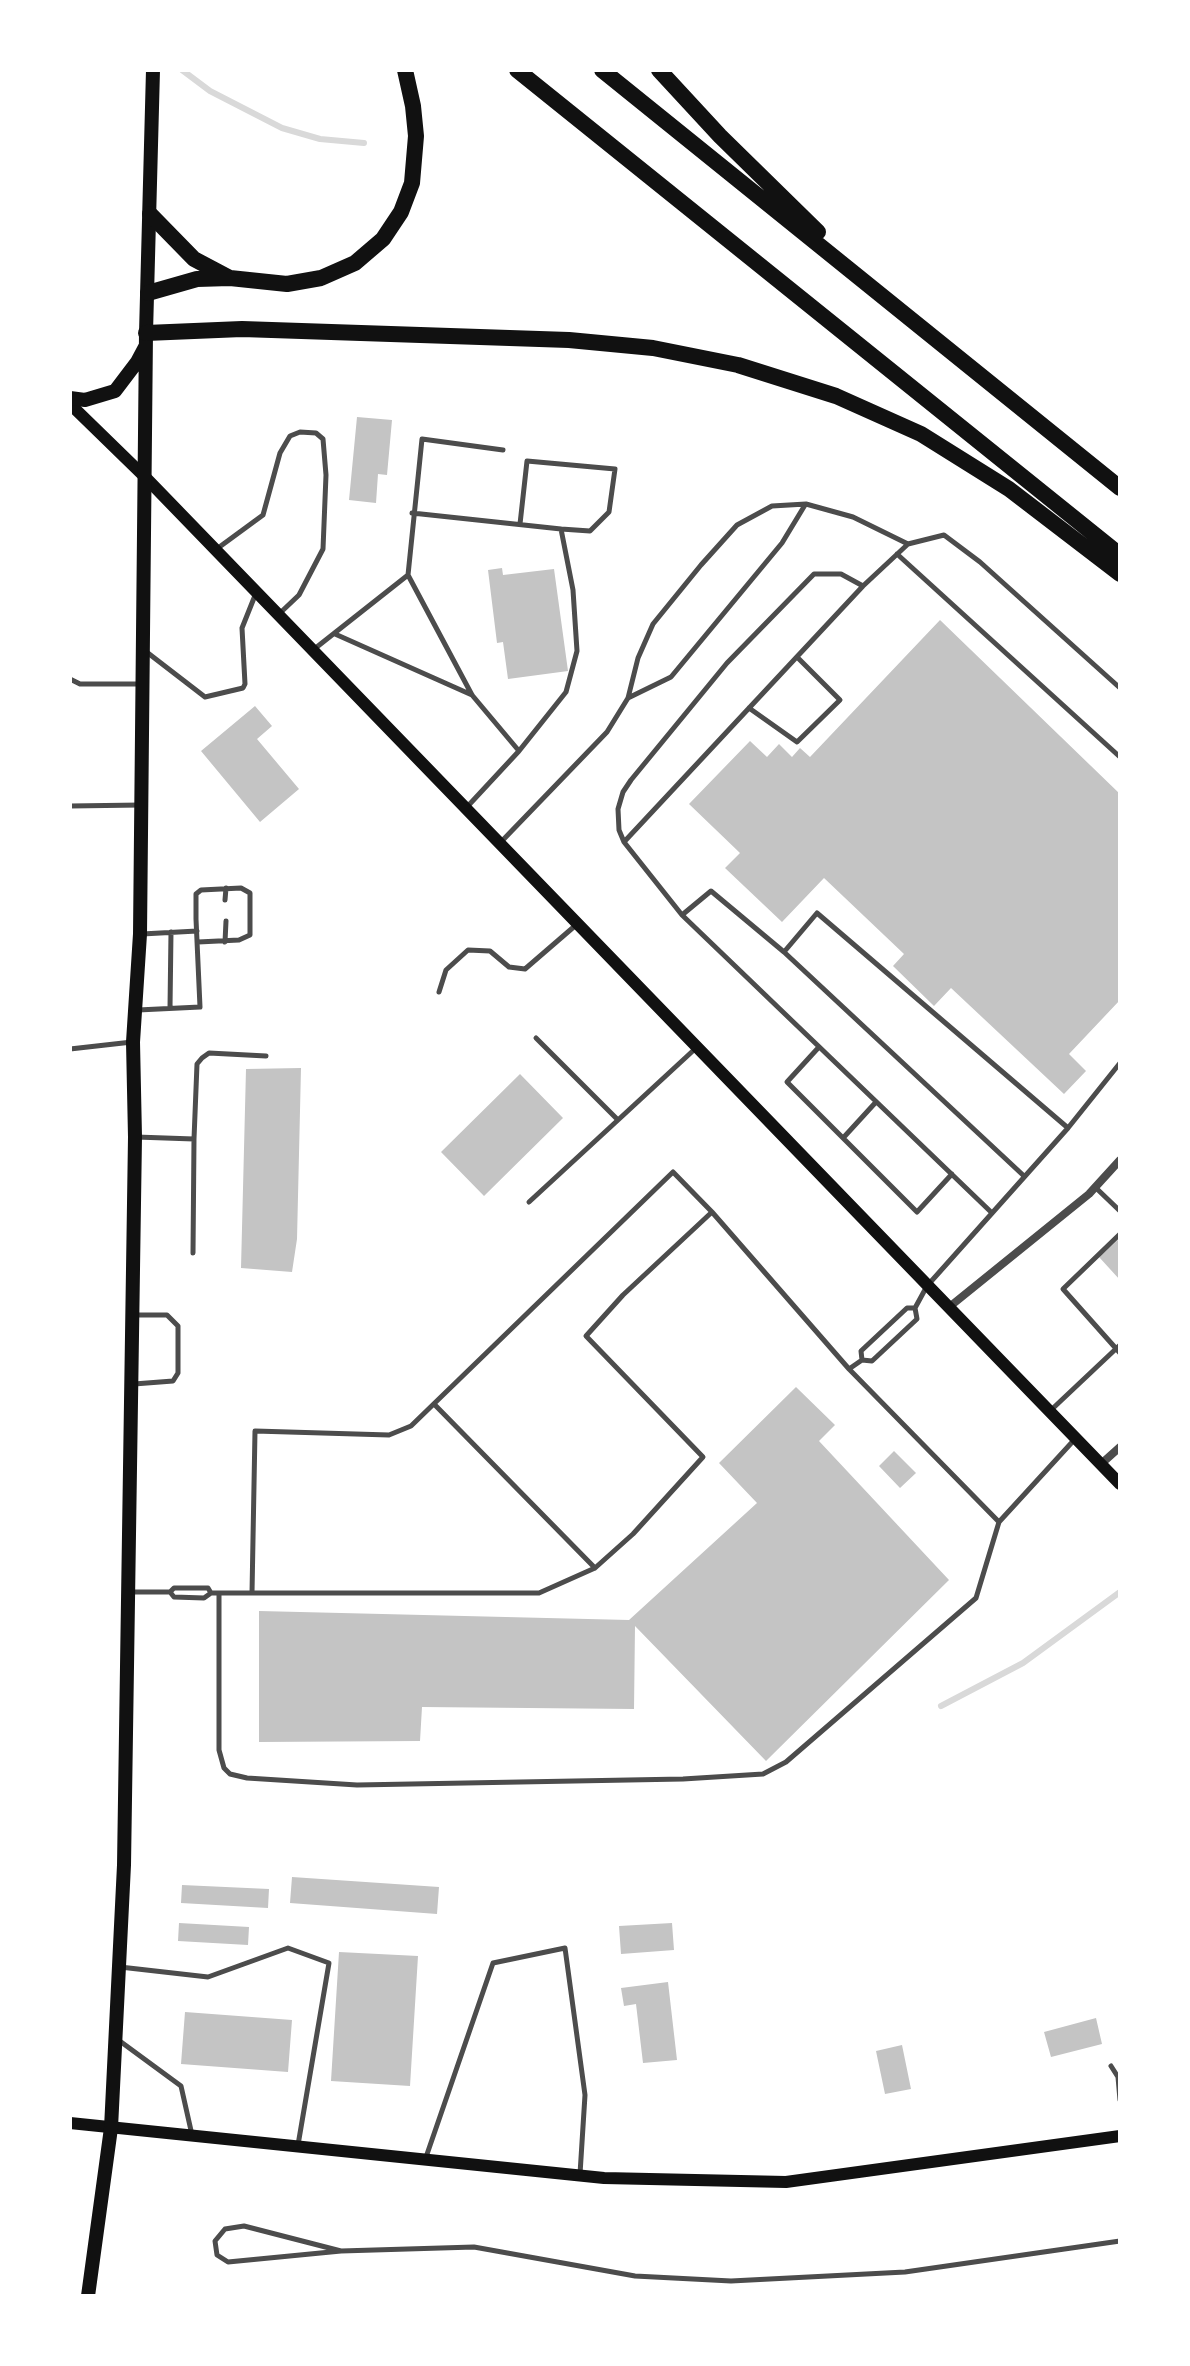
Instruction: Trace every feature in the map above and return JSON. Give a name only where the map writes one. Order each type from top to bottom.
[{"type":"highway","points":[[148,293],[197,279],[230,278],[287,284],[321,278],[355,263],[383,239],[401,212],[412,183],[416,136],[405,70]]},
{"type":"highway","points":[[517,70],[1120,555]]},
{"type":"highway","points":[[602,70],[1120,488]]},
{"type":"highway","points":[[659,70],[720,136],[888,300]]},
{"type":"highway","points":[[150,214],[194,259],[230,278]]},
{"type":"highway","points":[[146,338],[242,329],[555,339],[653,348],[738,365],[836,396],[921,434],[1009,489],[1120,574]]},
{"type":"main road","points":[[88,2296],[111,2128],[124,1865],[135,1137],[133,1042],[140,934],[147,479],[146,338],[153,70]]},
{"type":"main road","points":[[70,398],[85,400],[115,391],[137,362],[146,338]]},
{"type":"main road","points":[[70,404],[467,808],[1120,1484]]},
{"type":"main road","points":[[70,2123],[580,2175],[786,2182],[1120,2136]]},
{"type":"street","points":[[948,1308],[1095,1187],[1120,1160]]},
{"type":"street","points":[[1101,1464],[1120,1447]]},
{"type":"lane","points":[[215,550],[263,515],[280,453],[290,436],[300,432],[316,433],[323,439],[326,475],[323,549],[299,595],[278,615]]},
{"type":"lane","points":[[503,450],[422,439],[408,575],[472,695],[519,751]]},
{"type":"lane","points":[[412,513],[561,529],[590,531],[609,512],[615,469],[527,461],[520,524]]},
{"type":"lane","points":[[628,698],[671,677],[782,543],[806,504]]},
{"type":"lane","points":[[499,844],[607,732],[628,698],[638,658],[653,624],[737,525],[772,506],[806,504],[853,517],[908,544]]},
{"type":"lane","points":[[467,808],[519,751],[566,692],[577,651],[573,590],[561,529]]},
{"type":"lane","points":[[624,842],[863,586],[908,544],[944,535],[980,562],[1120,688]]},
{"type":"lane","points":[[897,554],[1120,757]]},
{"type":"lane","points":[[863,586],[841,574],[814,574],[727,663],[623,792],[618,809],[619,830],[624,842],[682,915],[991,1212]]},
{"type":"lane","points":[[312,650],[408,575]]},
{"type":"lane","points":[[143,650],[205,697],[243,688],[242,628],[256,592]]},
{"type":"lane","points":[[335,634],[472,695]]},
{"type":"lane","points":[[749,708],[797,742],[840,700],[797,657]]},
{"type":"lane","points":[[70,679],[80,684],[143,684]]},
{"type":"lane","points":[[70,806],[141,805]]},
{"type":"lane","points":[[225,900],[226,888]]},
{"type":"lane","points":[[135,1010],[200,1007],[196,894],[201,890],[226,888],[241,888],[250,893],[250,935],[225,942],[198,942]]},
{"type":"lane","points":[[682,915],[711,891],[784,952],[1024,1176]]},
{"type":"lane","points":[[784,952],[817,913],[1068,1128]]},
{"type":"lane","points":[[225,942],[226,921]]},
{"type":"lane","points":[[439,992],[446,970],[468,950],[490,951],[509,967],[525,969],[577,924]]},
{"type":"lane","points":[[140,934],[197,931]]},
{"type":"lane","points":[[170,1008],[171,932]]},
{"type":"lane","points":[[536,1038],[618,1120]]},
{"type":"lane","points":[[70,1049],[133,1042]]},
{"type":"lane","points":[[819,1047],[787,1082],[917,1212],[952,1174]]},
{"type":"lane","points":[[529,1202],[696,1048]]},
{"type":"lane","points":[[193,1253],[197,1064],[209,1053],[266,1056]]},
{"type":"lane","points":[[849,1369],[862,1360],[872,1361],[917,1319],[915,1308],[927,1286],[1068,1128],[1120,1063]]},
{"type":"lane","points":[[844,1137],[876,1102]]},
{"type":"lane","points":[[135,1137],[194,1139]]},
{"type":"lane","points":[[252,1593],[255,1431],[389,1435],[411,1426],[673,1172],[712,1212],[849,1369],[999,1522]]},
{"type":"lane","points":[[1095,1187],[1120,1211]]},
{"type":"lane","points":[[128,1592],[170,1592],[174,1597],[204,1598],[211,1593],[539,1593],[595,1568],[643,1524],[703,1457],[586,1336],[623,1295],[712,1212]]},
{"type":"lane","points":[[1050,1412],[1119,1349],[1063,1289],[1120,1234]]},
{"type":"lane","points":[[862,1360],[861,1351],[907,1308],[915,1308]]},
{"type":"lane","points":[[131,1384],[163,1384],[173,1381],[178,1373],[178,1326],[174,1320],[167,1315],[132,1315]]},
{"type":"lane","points":[[434,1404],[595,1568]]},
{"type":"lane","points":[[219,1593],[219,1750],[224,1768],[230,1774],[247,1778],[357,1785],[683,1779],[763,1774],[786,1762],[976,1598],[999,1522],[1075,1438]]},
{"type":"lane","points":[[119,1967],[208,1977],[288,1948],[329,1963],[298,2147]]},
{"type":"lane","points":[[425,2160],[493,1963],[565,1948],[585,2095],[580,2175]]},
{"type":"lane","points":[[116,2038],[181,2086],[192,2136]]},
{"type":"lane","points":[[1111,2066],[1118,2077],[1120,2100]]},
{"type":"lane","points":[[341,2251],[244,2226],[225,2229],[215,2241],[217,2255],[228,2262],[341,2251],[474,2247],[635,2276],[731,2281],[905,2272],[1120,2241]]},
{"type":"building","points":[[357,417],[392,420],[387,475],[378,474],[376,503],[349,500]]},
{"type":"building","points":[[502,568],[503,575],[554,569],[568,671],[508,679],[503,642],[497,643],[488,570]]},
{"type":"building","points":[[940,620],[1120,794],[1120,1000],[1069,1054],[1086,1071],[1064,1094],[951,988],[934,1006],[893,966],[904,954],[824,878],[782,922],[725,868],[740,853],[689,804],[750,741],[767,757],[779,744],[792,757],[800,748],[810,757]]},
{"type":"building","points":[[255,706],[272,726],[257,739],[299,789],[260,822],[201,751]]},
{"type":"building","points":[[301,1068],[297,1239],[292,1272],[241,1268],[246,1069]]},
{"type":"building","points":[[520,1074],[563,1118],[484,1196],[441,1152]]},
{"type":"building","points":[[1120,1241],[1120,1280],[1099,1257]]},
{"type":"building","points":[[796,1387],[835,1425],[819,1441],[949,1580],[766,1761],[635,1626],[634,1709],[422,1707],[420,1741],[259,1742],[259,1611],[629,1620],[757,1503],[719,1463]]},
{"type":"building","points":[[894,1451],[916,1473],[900,1488],[879,1466]]},
{"type":"building","points":[[292,1877],[439,1887],[437,1914],[290,1903]]},
{"type":"building","points":[[182,1885],[269,1889],[268,1908],[181,1903]]},
{"type":"building","points":[[179,1923],[249,1927],[248,1945],[178,1941]]},
{"type":"building","points":[[672,1923],[674,1950],[621,1954],[619,1926]]},
{"type":"building","points":[[339,1952],[418,1956],[410,2086],[331,2081]]},
{"type":"building","points":[[668,1982],[677,2060],[643,2063],[636,2004],[624,2006],[621,1988]]},
{"type":"building","points":[[185,2012],[292,2020],[288,2072],[181,2064]]},
{"type":"building","points":[[1096,2018],[1102,2044],[1051,2057],[1044,2032]]},
{"type":"building","points":[[902,2045],[911,2089],[885,2094],[876,2051]]},
{"type":"waterway","points":[[182,70],[210,91],[282,128],[320,139],[364,143]]},
{"type":"waterway","points":[[941,1706],[1023,1663],[1120,1592]]}]
